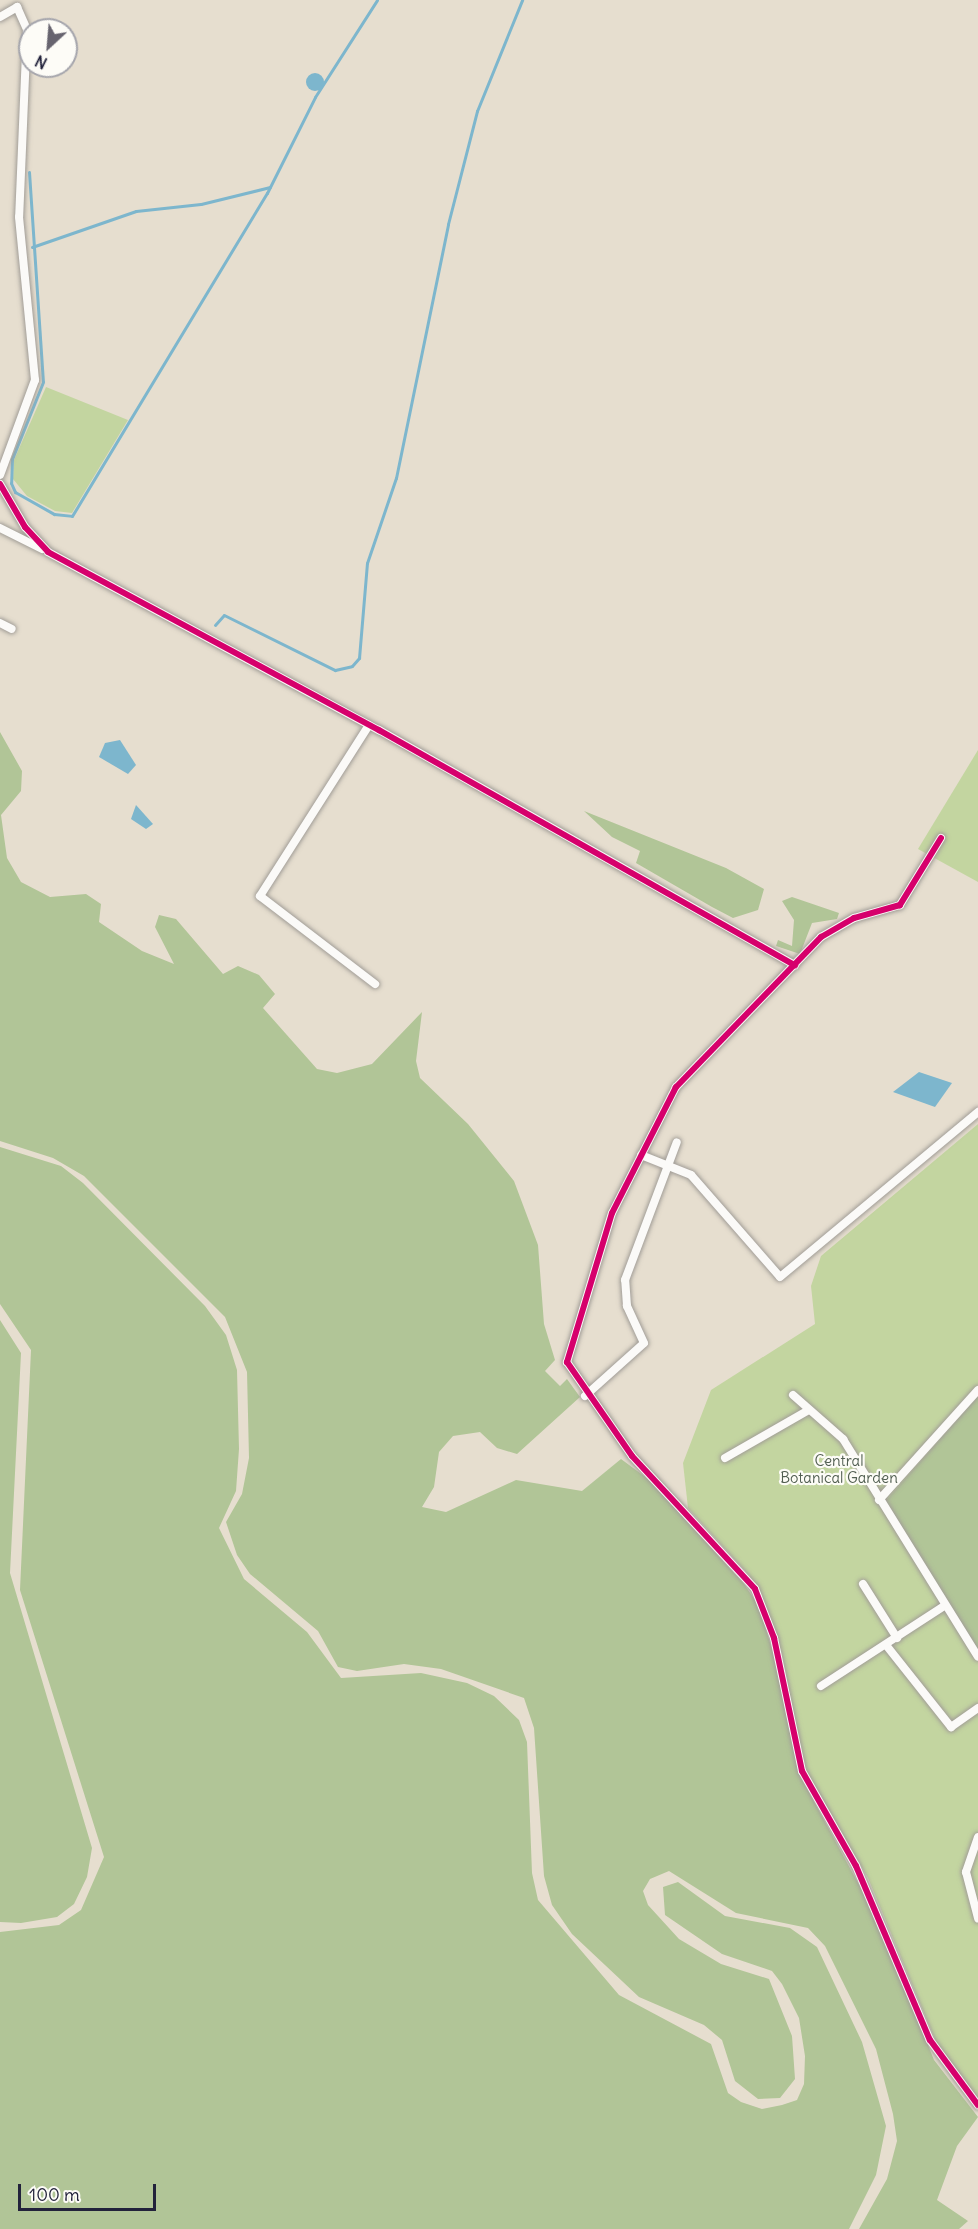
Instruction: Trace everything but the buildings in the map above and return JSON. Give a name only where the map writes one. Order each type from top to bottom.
[{"type":"street","points":[[0,17],[17,7],[27,29],[19,217],[35,380],[0,475]]},
{"type":"street","points":[[0,484],[25,527],[48,552]]},
{"type":"street","points":[[0,528],[369,725],[795,965]]},
{"type":"street","points":[[0,623],[12,629]]},
{"type":"street","points":[[369,725],[260,896],[375,984]]},
{"type":"street","points":[[941,838],[900,905],[840,924],[795,965],[676,1087],[612,1213],[567,1354],[569,1372],[632,1456],[755,1589],[776,1646],[802,1771],[856,1866],[930,2040],[978,2105]]},
{"type":"street","points":[[641,1155],[691,1175],[780,1277],[978,1112]]},
{"type":"street","points":[[585,1396],[644,1343],[627,1306],[625,1280],[677,1142]]},
{"type":"street","points":[[879,1500],[978,1390]]},
{"type":"street","points":[[793,1395],[807,1411],[843,1439],[944,1606],[978,1657]]},
{"type":"street","points":[[725,1458],[807,1411]]},
{"type":"street","points":[[863,1584],[897,1638]]},
{"type":"street","points":[[821,1686],[886,1646],[944,1606]]},
{"type":"street","points":[[886,1646],[951,1728],[978,1708]]},
{"type":"street","points":[[978,1837],[966,1872],[978,1918]]},
{"type":"green space","points":[[46,387],[128,420],[72,513],[55,511],[27,496],[13,479],[14,460]]},
{"type":"green space","points":[[0,732],[22,771],[21,791],[1,815],[7,858],[21,882],[50,897],[86,894],[101,904],[99,922],[142,951],[174,964],[155,927],[159,915],[176,919],[223,974],[238,966],[259,975],[275,994],[263,1008],[317,1069],[337,1073],[372,1064],[422,1012],[416,1061],[420,1078],[468,1124],[514,1181],[538,1245],[544,1324],[555,1360],[545,1371],[560,1386],[567,1379],[580,1397],[517,1454],[497,1448],[480,1432],[453,1436],[439,1452],[434,1487],[422,1507],[446,1512],[516,1480],[582,1491],[621,1459],[648,1479],[744,1584],[759,1606],[773,1653],[799,1774],[877,1918],[934,2060],[978,2117],[957,2146],[937,2200],[968,2221],[959,2229],[859,2229],[887,2179],[897,2141],[893,2114],[876,2049],[825,1946],[808,1928],[736,1913],[669,1871],[650,1879],[643,1891],[648,1905],[679,1939],[721,1964],[769,1979],[792,2036],[795,2079],[780,2098],[758,2099],[735,2081],[722,2040],[704,2025],[639,1997],[572,1934],[552,1905],[544,1876],[534,1728],[524,1698],[441,1669],[404,1664],[357,1671],[338,1667],[318,1631],[250,1574],[237,1555],[226,1522],[242,1494],[249,1458],[247,1372],[225,1317],[84,1176],[53,1158],[0,1141]]},
{"type":"green space","points":[[978,750],[978,882],[918,849]]},
{"type":"green space","points":[[584,811],[726,868],[764,889],[758,910],[733,918],[712,907],[636,863],[640,851],[612,837]]},
{"type":"green space","points":[[792,897],[839,913],[837,919],[812,923],[800,954],[776,946],[778,940],[792,946],[794,920],[782,901]]},
{"type":"green space","name":"Central Botanical Garden","points":[[978,1124],[978,2098],[940,2051],[868,1878],[804,1767],[782,1654],[766,1608],[749,1575],[688,1508],[683,1463],[711,1390],[815,1324],[811,1286],[821,1256]]},
{"type":"green space","points":[[0,1147],[61,1166],[83,1183],[205,1306],[226,1335],[237,1370],[239,1449],[236,1491],[219,1528],[244,1579],[307,1632],[341,1678],[421,1673],[467,1683],[494,1696],[519,1720],[527,1742],[532,1873],[538,1900],[619,1995],[711,2044],[728,2093],[741,2102],[762,2109],[782,2105],[797,2100],[804,2084],[805,2056],[799,2018],[782,1984],[772,1971],[722,1954],[665,1915],[663,1887],[678,1882],[725,1916],[790,1928],[817,1947],[862,2042],[886,2126],[876,2175],[849,2229],[0,2229],[0,1932],[59,1925],[81,1910],[104,1857],[20,1590],[31,1350],[0,1304]]},
{"type":"green space","points":[[0,1320],[21,1353],[10,1573],[92,1848],[87,1877],[74,1904],[57,1917],[21,1923],[0,1922]]},
{"type":"green space","points":[[978,1396],[978,1651],[885,1502]]},
{"type":"water","points":[[311,73],[319,73],[324,78],[322,89],[311,91],[306,86],[306,78]]},
{"type":"water","points":[[120,740],[136,765],[128,774],[99,757],[105,743]]},
{"type":"water","points":[[136,805],[153,824],[146,829],[131,819]]},
{"type":"water","points":[[919,1072],[952,1083],[935,1107],[893,1092]]},
{"type":"waterway","points":[[29,172],[43,382],[12,459],[11,483],[15,492],[54,514],[72,516],[267,193],[315,97],[377,0]]},
{"type":"waterway","points":[[215,625],[224,615],[335,670],[352,666],[359,658],[367,563],[396,478],[448,224],[477,111],[522,0]]},
{"type":"waterway","points":[[32,247],[136,211],[201,204],[270,187]]},
{"type":"cycle path","points":[[0,484],[25,527],[48,552],[379,730],[795,965]]},
{"type":"cycle path","points":[[941,838],[900,905],[854,918],[821,937],[676,1087],[612,1213],[567,1362],[632,1456],[755,1589],[774,1638],[802,1771],[856,1866],[930,2040],[978,2105]]}]
